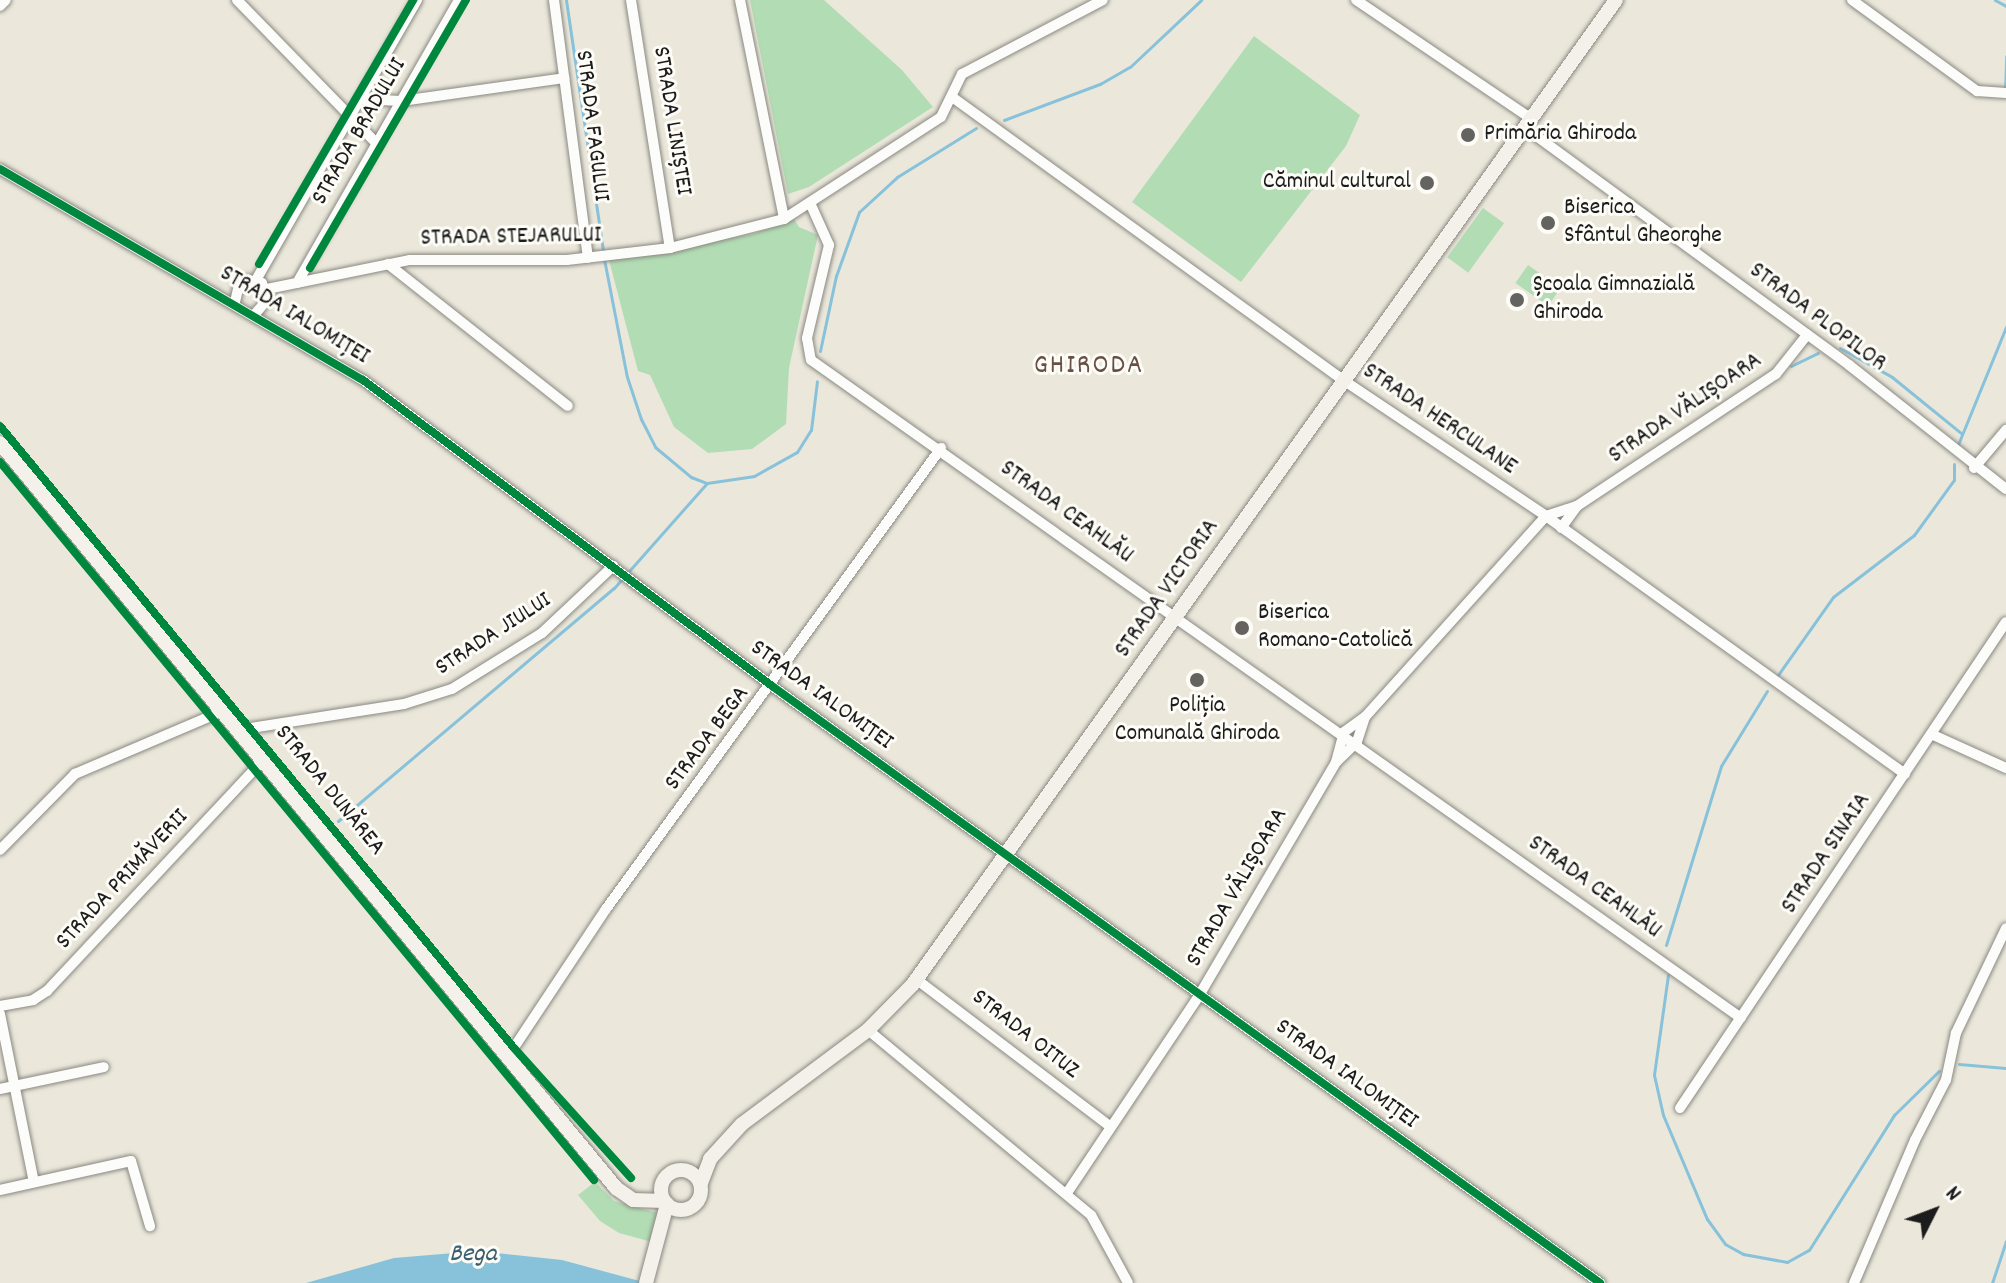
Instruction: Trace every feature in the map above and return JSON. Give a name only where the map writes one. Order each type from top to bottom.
[{"type":"street","points":[[0,6],[6,0]]},
{"type":"street","points":[[237,0],[349,119],[377,144]]},
{"type":"street","points":[[235,302],[239,285],[256,280],[417,0]]},
{"type":"street","name":"STRADA BRADULUI","points":[[297,283],[459,0]]},
{"type":"street","name":"STRADA FAGULUI","points":[[554,0],[591,257]]},
{"type":"street","name":"STRADA LINIȘTEI","points":[[631,0],[670,248]]},
{"type":"street","points":[[740,0],[784,219]]},
{"type":"street","name":"STRADA STEJARULUI","points":[[267,289],[388,264],[440,258],[591,257],[670,248],[784,219],[811,205],[941,117],[952,97],[955,82],[964,73],[1103,0]]},
{"type":"street","name":"STRADA PLOPILOR","points":[[1356,0],[1527,123],[1807,335],[1974,468],[2006,489]]},
{"type":"street","name":"STRADA VICTORIA","points":[[701,1183],[710,1159],[742,1124],[868,1030],[916,979],[1616,0]]},
{"type":"street","points":[[1852,0],[1977,91],[2004,94]]},
{"type":"street","points":[[360,99],[401,101],[564,78]]},
{"type":"street","name":"STRADA HERCULANE","points":[[952,97],[1343,380],[1553,522],[1905,774]]},
{"type":"street","name":"STRADA IALOMIȚEI","points":[[0,169],[235,302],[376,389],[772,686],[1600,1283]]},
{"type":"street","name":"STRADA CEAHLĂU","points":[[811,205],[829,245],[807,354],[1350,737],[1741,1018]]},
{"type":"street","points":[[388,264],[568,406]]},
{"type":"street","points":[[255,314],[264,309],[267,289],[256,280]]},
{"type":"street","name":"STRADA VĂLIȘOARA","points":[[1067,1193],[1108,1125],[1200,994],[1350,737],[1365,717],[1553,522],[1776,374],[1807,335]]},
{"type":"street","points":[[1974,468],[2006,430]]},
{"type":"street","name":"STRADA DUNĂREA","points":[[1,448],[509,1055],[616,1188],[639,1201]]},
{"type":"street","name":"STRADA BEGA","points":[[509,1055],[606,909],[772,686],[941,448]]},
{"type":"street","name":"STRADA VĂLIȘOARA","points":[[1553,522],[1577,506]]},
{"type":"street","name":"STRADA JIULUI","points":[[238,730],[404,704],[452,689],[542,633],[618,569]]},
{"type":"street","name":"STRADA SINAIA","points":[[1680,1108],[2006,622]]},
{"type":"street","points":[[0,850],[75,774],[223,711]]},
{"type":"street","points":[[1931,734],[2006,768]]},
{"type":"street","name":"STRADA VĂLIȘOARA","points":[[1336,762],[1350,737]]},
{"type":"street","name":"STRADA PRIMĂVERII","points":[[0,1006],[33,1000],[47,991],[263,760]]},
{"type":"street","points":[[1854,1283],[1915,1140],[1946,1080],[1956,1033],[2006,928]]},
{"type":"street","name":"STRADA OITUZ","points":[[916,979],[1108,1125]]},
{"type":"street","points":[[0,1014],[34,1182]]},
{"type":"street","points":[[868,1030],[1067,1193],[1102,1229],[1128,1283]]},
{"type":"street","points":[[0,1089],[104,1067]]},
{"type":"street","name":"STRADA VICTORIA","points":[[686,1170],[710,1159]]},
{"type":"street","points":[[0,1190],[131,1161],[150,1226]]},
{"type":"street","points":[[639,1201],[662,1186],[668,1175],[686,1170],[701,1183],[696,1204],[681,1210],[663,1230]]},
{"type":"street","points":[[646,1283],[663,1230],[666,1203],[662,1186]]},
{"type":"street","points":[[639,1201],[666,1203],[681,1210]]},
{"type":"green space","points":[[750,0],[824,0],[902,70],[933,107],[809,187],[788,194]]},
{"type":"green space","points":[[1254,36],[1360,115],[1346,146],[1241,282],[1132,202]]},
{"type":"green space","points":[[1483,208],[1504,223],[1468,273],[1447,257]]},
{"type":"green space","points":[[794,219],[799,227],[818,235],[789,368],[786,424],[752,449],[708,453],[674,427],[650,375],[638,371],[609,260],[753,234]]},
{"type":"green space","points":[[1528,265],[1561,288],[1548,306],[1515,283]]},
{"type":"green space","points":[[595,1182],[614,1201],[658,1213],[652,1242],[619,1233],[600,1221],[578,1195]]},
{"type":"water","name":"Bega","points":[[478,1251],[562,1260],[647,1283],[306,1283],[394,1258]]},
{"type":"waterway","points":[[566,0],[603,252]]},
{"type":"waterway","points":[[1004,120],[1100,84],[1130,67],[1201,0]]},
{"type":"waterway","points":[[1995,0],[2006,6]]},
{"type":"waterway","points":[[2005,91],[2006,56]]},
{"type":"waterway","points":[[820,351],[836,276],[859,212],[897,177],[976,128]]},
{"type":"waterway","points":[[604,259],[627,377],[641,419],[655,447],[691,477],[707,483],[754,476],[797,452],[811,430],[817,381]]},
{"type":"waterway","points":[[1957,447],[2006,327]]},
{"type":"waterway","points":[[1840,348],[1892,377],[1961,433]]},
{"type":"waterway","points":[[1791,366],[1818,353]]},
{"type":"waterway","points":[[1778,675],[1833,597],[1914,535],[1954,480],[1954,464]]},
{"type":"waterway","points":[[338,821],[614,588],[706,484]]},
{"type":"waterway","points":[[1666,945],[1721,766],[1767,691]]},
{"type":"waterway","points":[[1344,748],[1357,728]]},
{"type":"waterway","points":[[1668,975],[1654,1075],[1663,1115],[1707,1219],[1725,1244],[1743,1254],[1787,1262],[1809,1250],[1894,1115],[1939,1071]]},
{"type":"waterway","points":[[1959,1064],[2006,1068]]},
{"type":"waterway","points":[[1992,1283],[2006,1241]]},
{"type":"cycle path","points":[[259,264],[413,0]]},
{"type":"cycle path","points":[[310,268],[466,0]]},
{"type":"cycle path","points":[[0,169],[363,380],[772,686],[1600,1283]]},
{"type":"cycle path","points":[[0,426],[514,1048],[631,1178]]},
{"type":"cycle path","points":[[0,462],[594,1180]]},
{"type":"place","name":"Primăria Ghiroda","points":[[1468,135]]},
{"type":"place","name":"Căminul cultural","points":[[1427,183]]},
{"type":"place","name":"Biserica Sfântul Gheorghe","points":[[1548,223]]},
{"type":"place","name":"Școala Gimnazială Ghiroda","points":[[1517,300]]},
{"type":"place","name":"Biserica Romano-Catolică","points":[[1242,628]]},
{"type":"place","name":"Poliția Comunală Ghiroda","points":[[1197,680]]},
{"type":"district","name":"GHIRODA","points":[[1089,367]]}]
